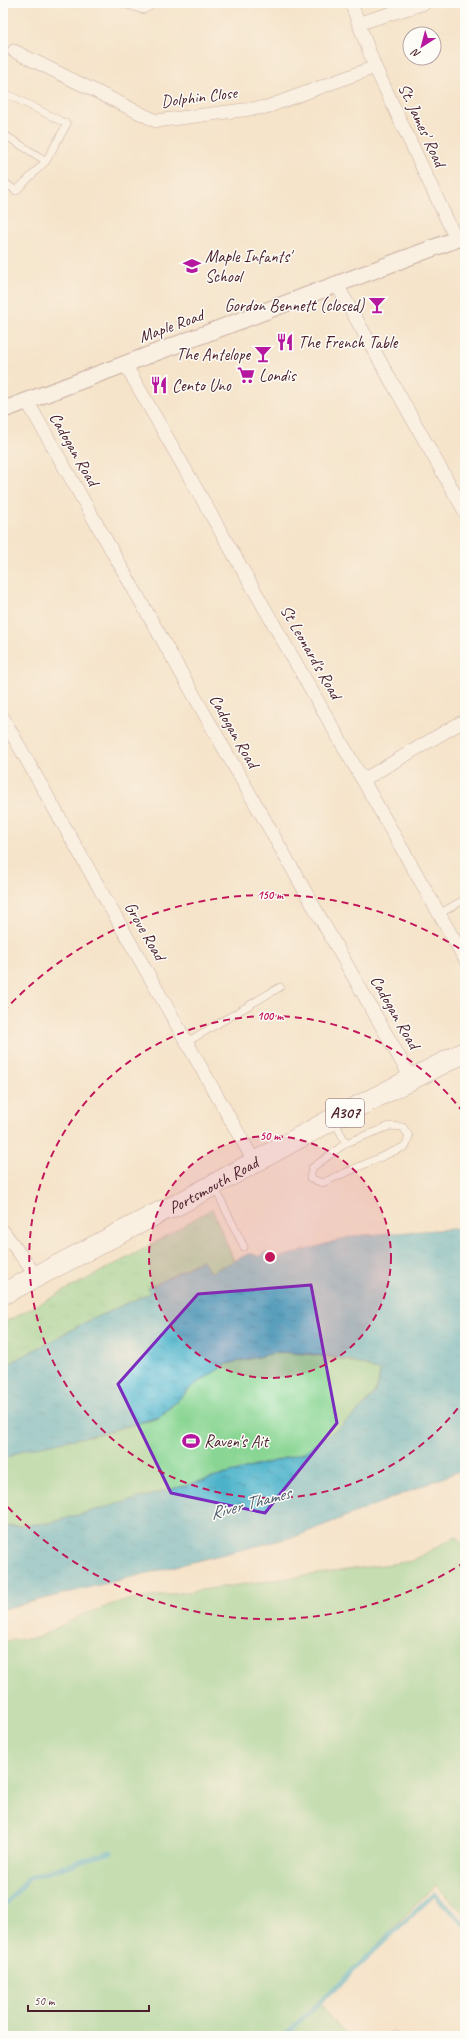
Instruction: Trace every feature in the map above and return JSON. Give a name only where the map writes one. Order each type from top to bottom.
[{"type":"main road","name":"Portsmouth Road","points":[[3,1294],[411,1078],[465,1052]]},
{"type":"street","name":"St. James' Road","points":[[351,3],[360,23],[375,67],[460,237]]},
{"type":"street","points":[[360,23],[424,3]]},
{"type":"street","name":"Dolphin Close","points":[[14,51],[156,121],[267,107],[375,67]]},
{"type":"street","name":"Maple Road","points":[[3,410],[337,285],[460,237]]},
{"type":"street","points":[[337,285],[465,512]]},
{"type":"street","name":"St Leonard's Road","points":[[125,364],[465,959]]},
{"type":"street","name":"Cadogan Road","points":[[27,401],[411,1078]]},
{"type":"street","name":"Grove Road","points":[[3,718],[254,1162]]},
{"type":"street","points":[[363,780],[460,723]]},
{"type":"street","points":[[3,1231],[37,1277]]},
{"type":"lane","points":[[121,3],[143,10],[149,7],[151,3]]},
{"type":"lane","points":[[3,92],[67,124],[46,161],[16,191],[3,181]]},
{"type":"lane","points":[[3,134],[46,161]]},
{"type":"lane","points":[[439,914],[465,899]]},
{"type":"lane","points":[[187,1042],[280,988]]},
{"type":"lane","points":[[333,1119],[346,1143]]},
{"type":"lane","points":[[390,1126],[403,1127],[409,1136],[406,1146],[322,1183],[310,1178],[312,1168],[346,1143],[390,1126]]},
{"type":"lane","points":[[213,1184],[244,1247]]},
{"type":"highlighted area","points":[[311,1285],[337,1423],[265,1513],[171,1493],[118,1384],[198,1294]]},
{"type":"green space","points":[[212,1209],[234,1261],[210,1274],[202,1260],[148,1288],[150,1293],[88,1321],[3,1367],[3,1323],[140,1251]]},
{"type":"green space","name":"Raven's Ait","points":[[278,1352],[330,1357],[380,1371],[378,1385],[370,1399],[362,1408],[333,1432],[303,1453],[49,1523],[3,1527],[3,1460],[23,1450],[102,1433],[159,1418],[194,1385],[227,1364]]},
{"type":"green space","points":[[456,1536],[465,1547],[465,1915],[435,1885],[321,2003],[330,2018],[348,2036],[3,2036],[3,1641],[37,1638],[80,1616],[121,1601],[412,1561]]},
{"type":"water","name":"River Thames","points":[[465,1228],[465,1469],[297,1536],[3,1609],[3,1527],[49,1523],[303,1453],[343,1424],[361,1408],[376,1390],[380,1371],[349,1360],[311,1354],[278,1352],[227,1364],[194,1385],[159,1417],[102,1433],[23,1450],[3,1460],[3,1367],[88,1321],[150,1293],[148,1288],[203,1260],[210,1273],[248,1254],[254,1254],[258,1257],[266,1252],[271,1260],[353,1236]]},
{"type":"waterway","points":[[3,1907],[29,1878],[111,1852]]},
{"type":"waterway","points":[[284,2036],[434,1894],[465,1925]]},
{"type":"place","name":"Maple Infants' School","points":[[192,266]]},
{"type":"place","name":"Gordon Bennett (closed)","points":[[377,305]]},
{"type":"place","name":"The French Table","points":[[285,342]]},
{"type":"place","name":"The Antelope","points":[[263,354]]},
{"type":"place","name":"Londis","points":[[246,375]]},
{"type":"place","name":"Cento Uno","points":[[159,385]]},
{"type":"place","name":"Raven's Ait","points":[[191,1441]]}]
